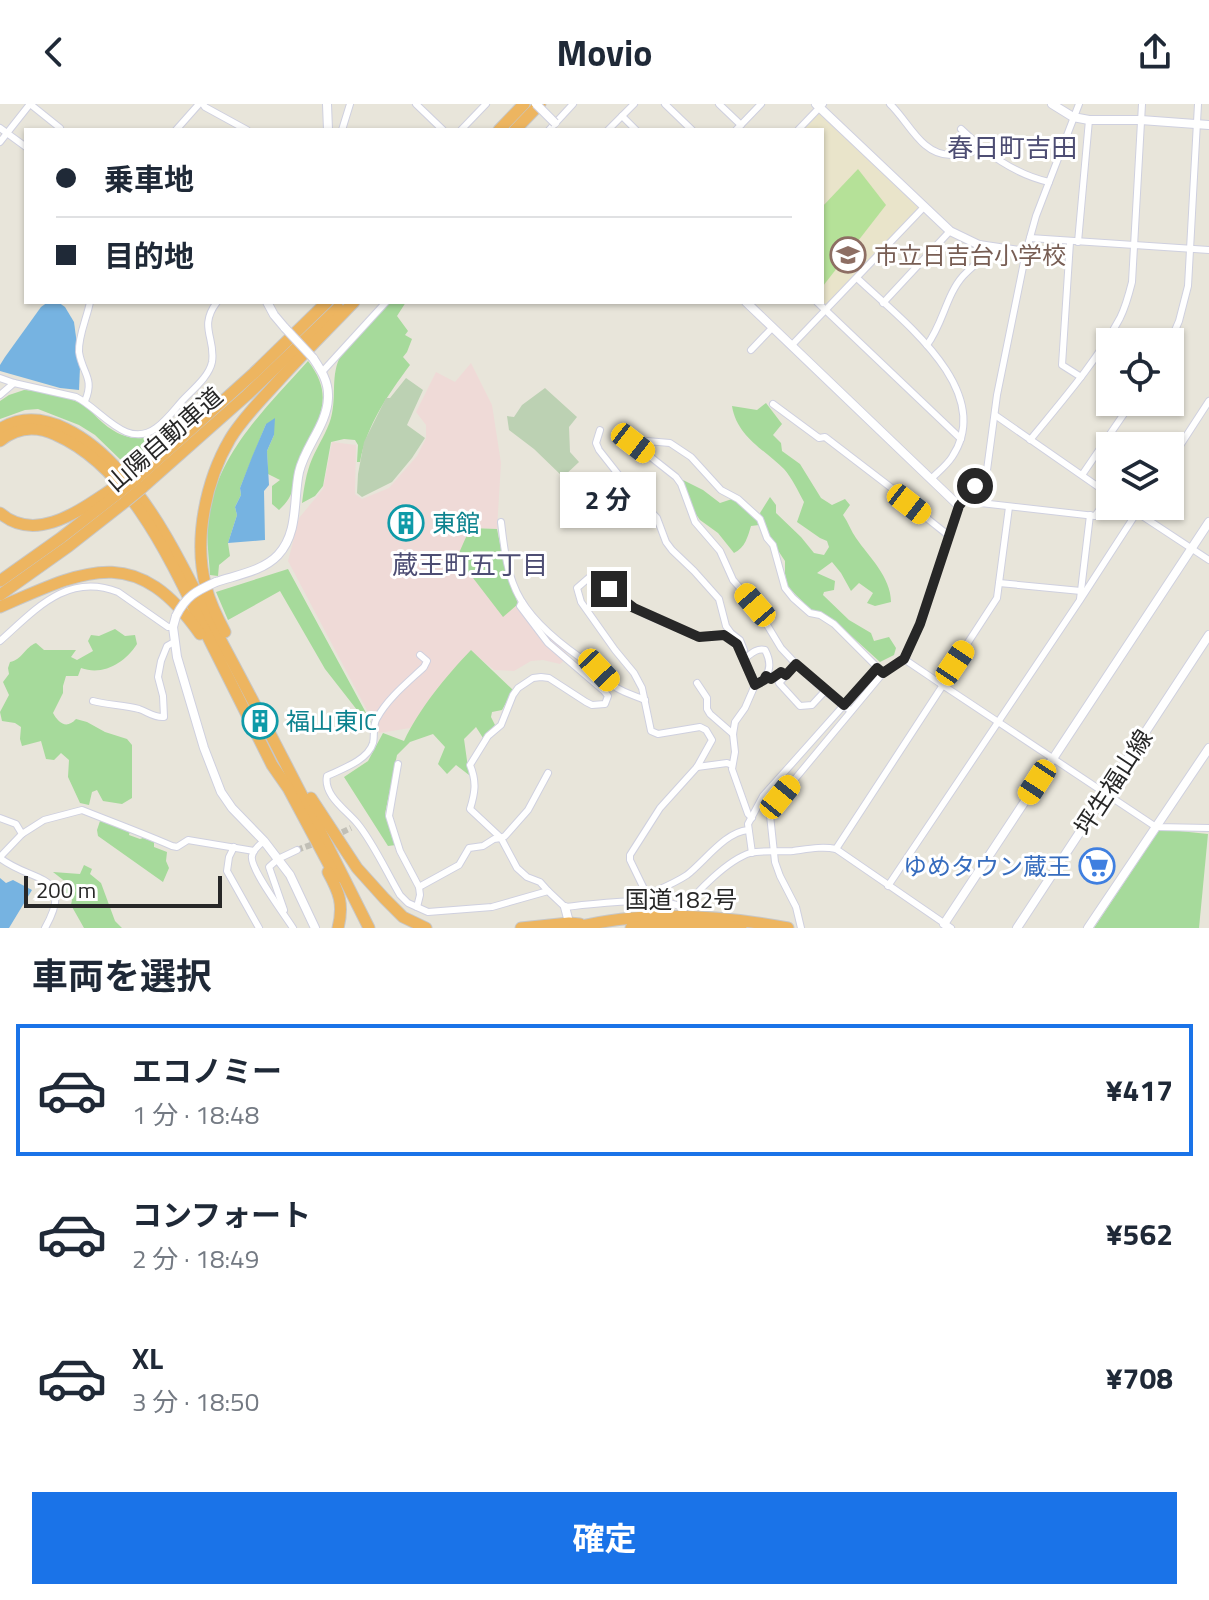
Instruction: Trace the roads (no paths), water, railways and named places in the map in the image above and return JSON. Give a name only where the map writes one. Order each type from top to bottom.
[{"type":"highway","points":[[501,128],[524,104]]},
{"type":"highway","points":[[517,128],[538,104]]},
{"type":"highway","name":"山陽自動車道","points":[[0,581],[136,481],[325,304]]},
{"type":"highway","name":"山陽自動車道","points":[[136,481],[237,405],[342,304]]},
{"type":"highway","points":[[240,690],[233,650],[211,605],[201,561],[210,481],[231,438],[255,405],[352,304]]},
{"type":"highway","points":[[0,429],[31,419],[61,426],[90,444],[120,472],[143,500],[164,535],[240,690],[272,765],[339,892],[339,925]]},
{"type":"highway","points":[[0,441],[15,431],[49,431],[77,446],[113,476],[156,537],[240,690],[357,868],[403,917],[426,928]]},
{"type":"highway","points":[[0,513],[21,525],[43,525],[118,496],[136,481]]},
{"type":"highway","name":"山陽自動車道","points":[[0,595],[69,546],[118,496]]},
{"type":"highway","points":[[0,607],[92,572],[134,576],[154,585],[182,610],[240,690]]},
{"type":"highway","points":[[283,758],[369,928]]},
{"type":"highway","points":[[272,765],[288,788],[362,928]]},
{"type":"highway","name":"国道182号","points":[[521,928],[571,926],[683,912],[788,928]]},
{"type":"highway","name":"国道182号","points":[[631,928],[684,925],[741,928]]},
{"type":"street","points":[[0,142],[3,130],[30,104],[60,128]]},
{"type":"street","points":[[178,128],[201,104],[243,128]]},
{"type":"street","points":[[327,104],[328,128]]},
{"type":"street","points":[[343,128],[350,104]]},
{"type":"street","points":[[463,128],[486,104]]},
{"type":"street","points":[[538,104],[552,126],[573,104]]},
{"type":"street","points":[[610,128],[634,104]]},
{"type":"street","points":[[665,104],[690,128]]},
{"type":"street","points":[[719,104],[739,128],[761,104]]},
{"type":"street","points":[[890,104],[924,144],[942,155],[983,149]]},
{"type":"street","points":[[1052,104],[1073,117],[1089,120],[1209,125]]},
{"type":"street","points":[[752,853],[748,824],[763,796],[844,705],[880,670],[904,659],[920,624],[961,504],[987,470],[997,395],[1026,252],[1079,104]]},
{"type":"street","points":[[1030,440],[1081,377],[1125,306],[1132,282],[1142,104]]},
{"type":"street","points":[[1176,328],[1188,286],[1198,104]]},
{"type":"street","points":[[418,105],[441,128]]},
{"type":"street","points":[[800,128],[820,105],[950,231],[989,247],[1026,252]]},
{"type":"street","points":[[622,116],[634,128]]},
{"type":"street","points":[[1078,242],[1089,120]]},
{"type":"street","points":[[961,129],[983,149],[1032,178],[1049,182]]},
{"type":"street","points":[[3,130],[24,146]]},
{"type":"street","points":[[792,345],[924,207]]},
{"type":"street","points":[[883,303],[950,231]]},
{"type":"street","points":[[1030,238],[1209,250]]},
{"type":"street","points":[[1070,242],[1062,365],[1081,377]]},
{"type":"street","points":[[927,345],[935,334],[956,285],[987,254],[989,247]]},
{"type":"street","points":[[857,278],[927,345],[954,383],[962,402],[964,421],[961,439],[952,457],[931,479]]},
{"type":"street","points":[[85,401],[90,387],[79,353],[89,304]]},
{"type":"street","points":[[0,378],[76,397],[129,434],[145,434],[158,427],[210,367],[212,354],[208,320],[216,304]]},
{"type":"street","points":[[268,304],[322,372],[328,389],[323,420],[299,472],[293,524],[288,539],[276,557],[260,568],[196,591],[176,616],[174,642],[221,792],[290,875],[315,928]]},
{"type":"street","points":[[322,372],[384,304]]},
{"type":"street","points":[[748,304],[961,504],[1096,515]]},
{"type":"street","points":[[819,304],[961,439]]},
{"type":"street","points":[[751,350],[773,327]]},
{"type":"street","points":[[0,395],[14,383]]},
{"type":"street","points":[[1184,439],[1209,401]]},
{"type":"street","points":[[773,404],[819,438],[825,437],[948,535]]},
{"type":"street","points":[[995,415],[1096,485]]},
{"type":"street","points":[[1082,475],[1122,416]]},
{"type":"street","points":[[600,430],[596,443],[599,450],[657,518],[672,550],[719,599],[726,626],[740,640],[744,659]]},
{"type":"street","points":[[851,711],[825,691],[781,648],[755,605],[733,580],[720,551],[695,522],[681,484],[633,443],[635,440],[670,443],[691,457],[714,484],[738,499],[760,519],[773,545],[785,588],[810,613],[834,624],[880,670]]},
{"type":"street","points":[[836,849],[997,598],[1009,507]]},
{"type":"street","points":[[1080,596],[1090,515]]},
{"type":"street","points":[[888,886],[1131,520]]},
{"type":"street","points":[[1153,520],[1209,560]]},
{"type":"street","points":[[501,522],[505,552],[522,602],[541,625],[599,670],[613,685],[645,700]]},
{"type":"street","points":[[565,907],[647,898],[678,904],[683,912],[720,872],[752,853],[823,847],[836,849],[947,926],[1053,758],[1209,522]]},
{"type":"street","points":[[647,898],[630,855],[660,808],[697,767],[712,740],[700,727],[658,734],[651,731],[642,688],[581,602],[577,588],[592,575],[626,603],[647,615],[699,637],[724,635],[737,644],[755,685]]},
{"type":"street","points":[[999,583],[1080,596]]},
{"type":"street","points":[[0,641],[61,592],[86,587],[118,592],[168,627],[173,627]]},
{"type":"street","points":[[522,602],[520,606],[548,643],[608,696],[605,704],[592,705],[549,678],[541,677],[518,688],[501,725],[488,736],[470,765],[476,790],[470,809],[501,838],[517,868],[527,877],[540,882],[565,907],[571,926]]},
{"type":"street","name":"坪生福山線","points":[[1017,928],[1209,635]]},
{"type":"street","points":[[93,701],[136,708],[158,718],[164,717],[158,677],[167,646],[174,642]]},
{"type":"street","points":[[744,659],[760,649],[765,650],[770,659],[769,672],[764,680],[755,685],[735,722],[733,734],[735,752],[732,769],[752,818]]},
{"type":"street","points":[[420,655],[427,661],[424,667],[385,706],[375,722],[373,744],[360,759],[327,776],[328,789],[359,825],[400,895],[408,903],[428,912],[492,907],[548,891]]},
{"type":"street","points":[[904,659],[1156,827],[1209,828]]},
{"type":"street","points":[[796,664],[779,683],[800,706],[812,705],[825,691]]},
{"type":"street","points":[[801,928],[796,907],[777,870],[770,815],[773,807],[880,670]]},
{"type":"street","points":[[766,676],[771,679],[781,672],[786,675]]},
{"type":"street","points":[[697,683],[707,698],[710,714],[733,734]]},
{"type":"street","points":[[1088,928],[1209,748]]},
{"type":"street","points":[[398,764],[389,816],[400,851],[419,887],[417,907]]},
{"type":"street","points":[[697,767],[732,765]]},
{"type":"street","points":[[419,887],[459,865],[469,848],[501,838],[528,810],[548,773]]},
{"type":"street","points":[[45,928],[56,907],[54,890],[41,878],[0,858],[22,834],[44,820],[82,810],[172,846],[177,847],[188,840],[254,851]]},
{"type":"street","points":[[0,818],[16,824],[22,834]]},
{"type":"street","points":[[351,828],[359,825]]},
{"type":"street","points":[[647,898],[685,876],[728,837],[748,830]]},
{"type":"street","points":[[264,841],[254,851],[251,862],[293,928]]},
{"type":"street","points":[[234,847],[227,871],[259,928]]},
{"type":"street","points":[[283,913],[269,867],[297,850]]},
{"type":"water","points":[[61,304],[74,322],[80,367],[79,390],[60,388],[0,371],[5,357],[41,307]]},
{"type":"water","points":[[275,418],[274,435],[267,451],[269,485],[264,491],[265,540],[228,543],[237,515],[235,507],[241,495],[240,488],[266,424]]},
{"type":"water","points":[[0,878],[6,883],[13,880],[32,890],[9,928],[0,928]]},
{"type":"tunnel","points":[[334,836],[351,828]]},
{"type":"tunnel","points":[[297,850],[316,843]]},
{"type":"place","name":"市立日吉台小学校","points":[[848,255]]},
{"type":"place","name":"東館","points":[[406,523]]},
{"type":"place","name":"福山東IC","points":[[260,721]]},
{"type":"place","name":"ゆめタウン蔵王","points":[[1097,866]]},
{"type":"district","name":"春日町吉田","points":[[1012,147]]},
{"type":"district","name":"蔵王町五丁目","points":[[470,564]]}]
